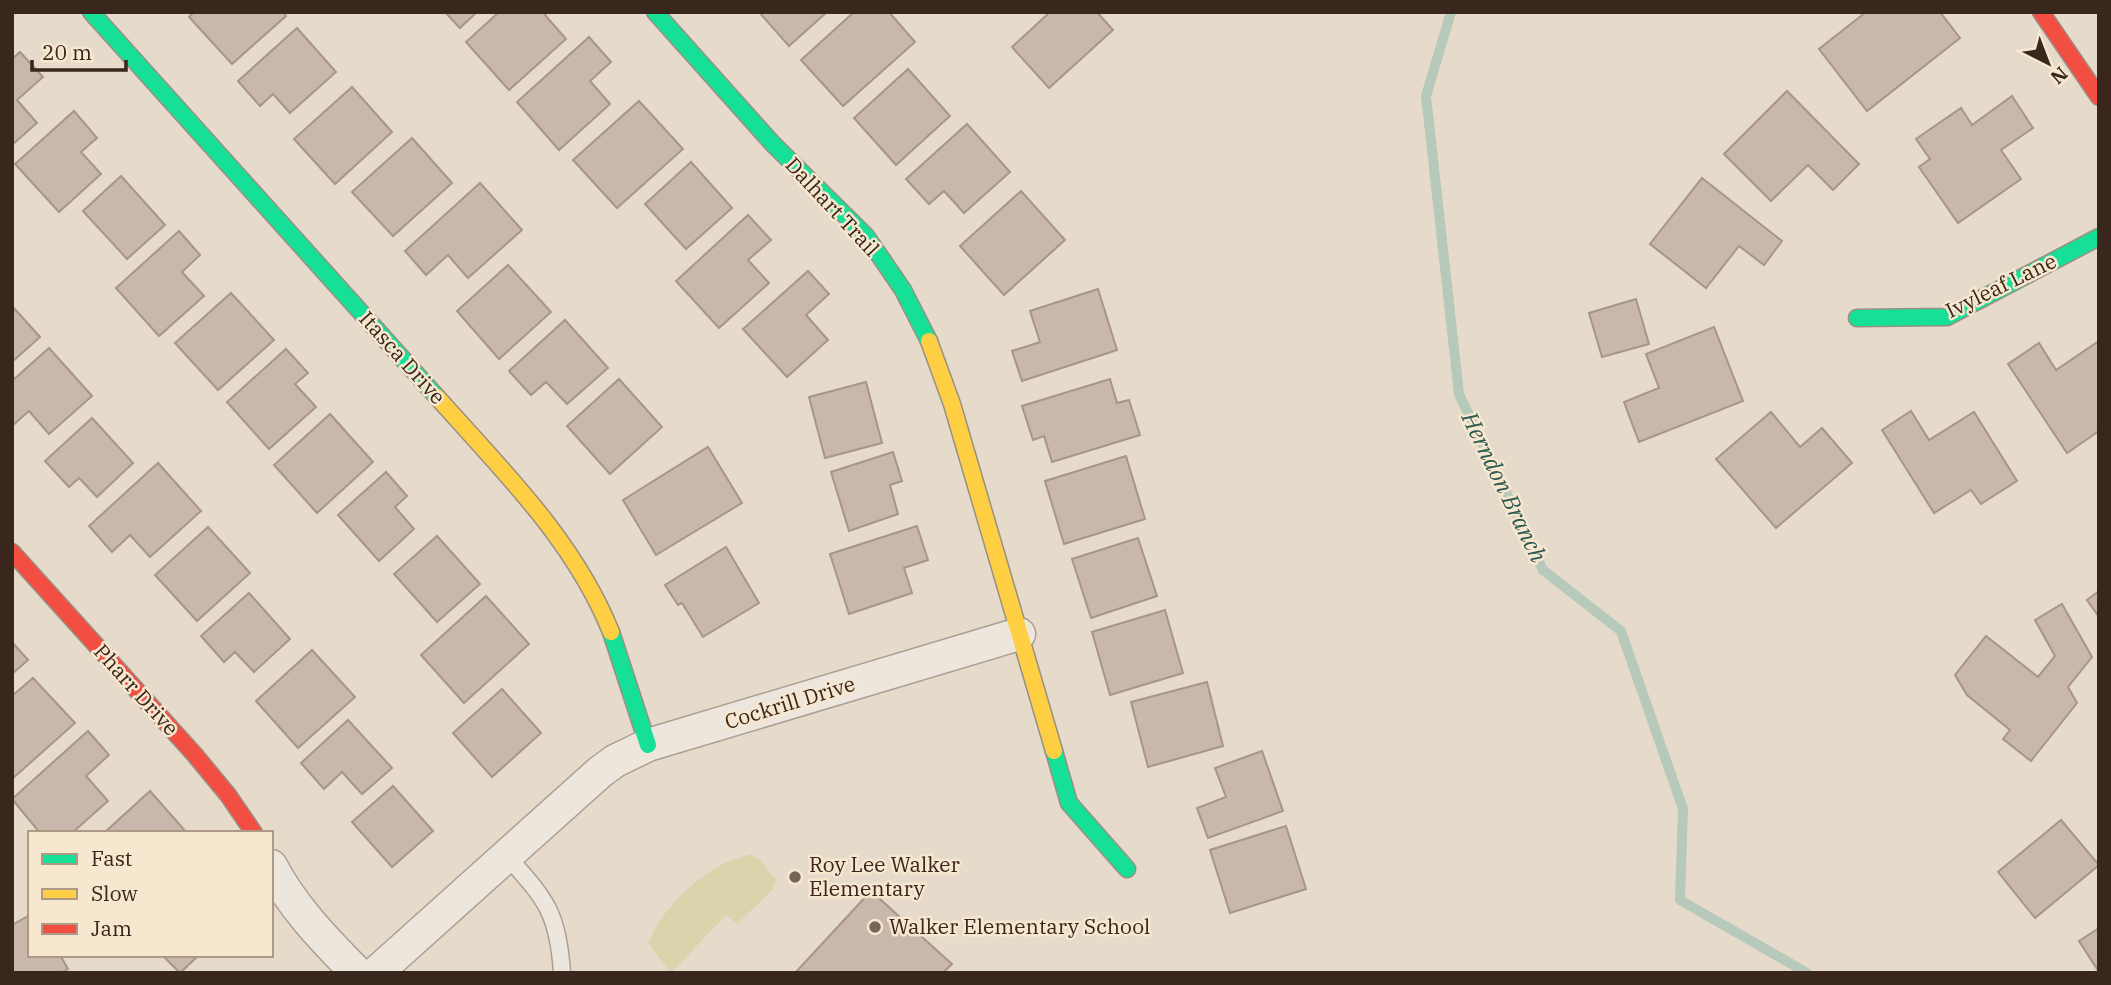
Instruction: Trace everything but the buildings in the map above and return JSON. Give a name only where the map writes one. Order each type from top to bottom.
[{"type":"street","name":"Itasca Drive","points":[[91,12],[546,521],[574,559],[598,600],[617,648],[648,745]]},
{"type":"street","name":"Dalhart Trail","points":[[655,12],[774,144],[866,236],[903,290],[927,336],[944,379],[1019,634]]},
{"type":"street","points":[[2041,12],[2099,97]]},
{"type":"street","name":"Ivyleaf Lane","points":[[1857,318],[1947,317],[2099,237]]},
{"type":"street","name":"Pharr Drive","points":[[12,552],[195,755],[253,831]]},
{"type":"street","name":"Cockrill Drive","points":[[376,973],[600,772],[622,757],[648,745],[1019,634]]},
{"type":"street","points":[[1019,634],[1069,803],[1127,869]]},
{"type":"street","points":[[273,869],[300,911],[357,973]]},
{"type":"lane","points":[[507,856],[538,891],[550,910],[558,933],[562,973]]},
{"type":"shaded area","points":[[750,854],[760,860],[776,880],[773,889],[737,924],[726,915],[671,973],[648,943],[668,909],[697,881],[719,866]]},
{"type":"waterway","name":"Herndon Branch","points":[[1451,12],[1426,96],[1459,394],[1543,570],[1621,631],[1683,809],[1680,900],[1807,973]]},
{"type":"traffic: fast","points":[[91,12],[437,397]]},
{"type":"traffic: fast","points":[[655,12],[773,144],[866,236],[903,290],[929,341]]},
{"type":"traffic: fast","points":[[1857,318],[1947,317],[2099,237]]},
{"type":"traffic: fast","points":[[611,632],[648,745]]},
{"type":"traffic: fast","points":[[1054,751],[1069,803],[1127,869]]},
{"type":"traffic: slow","points":[[929,341],[952,404],[1054,751]]},
{"type":"traffic: slow","points":[[437,397],[511,479],[557,536],[596,598],[611,632]]},
{"type":"traffic: jam","points":[[2041,12],[2099,97]]},
{"type":"traffic: jam","points":[[12,552],[195,755],[228,795],[253,831]]},
{"type":"place","name":"Roy Lee Walker Elementary","points":[[795,877]]},
{"type":"place","name":"Walker Elementary School","points":[[875,927]]}]
